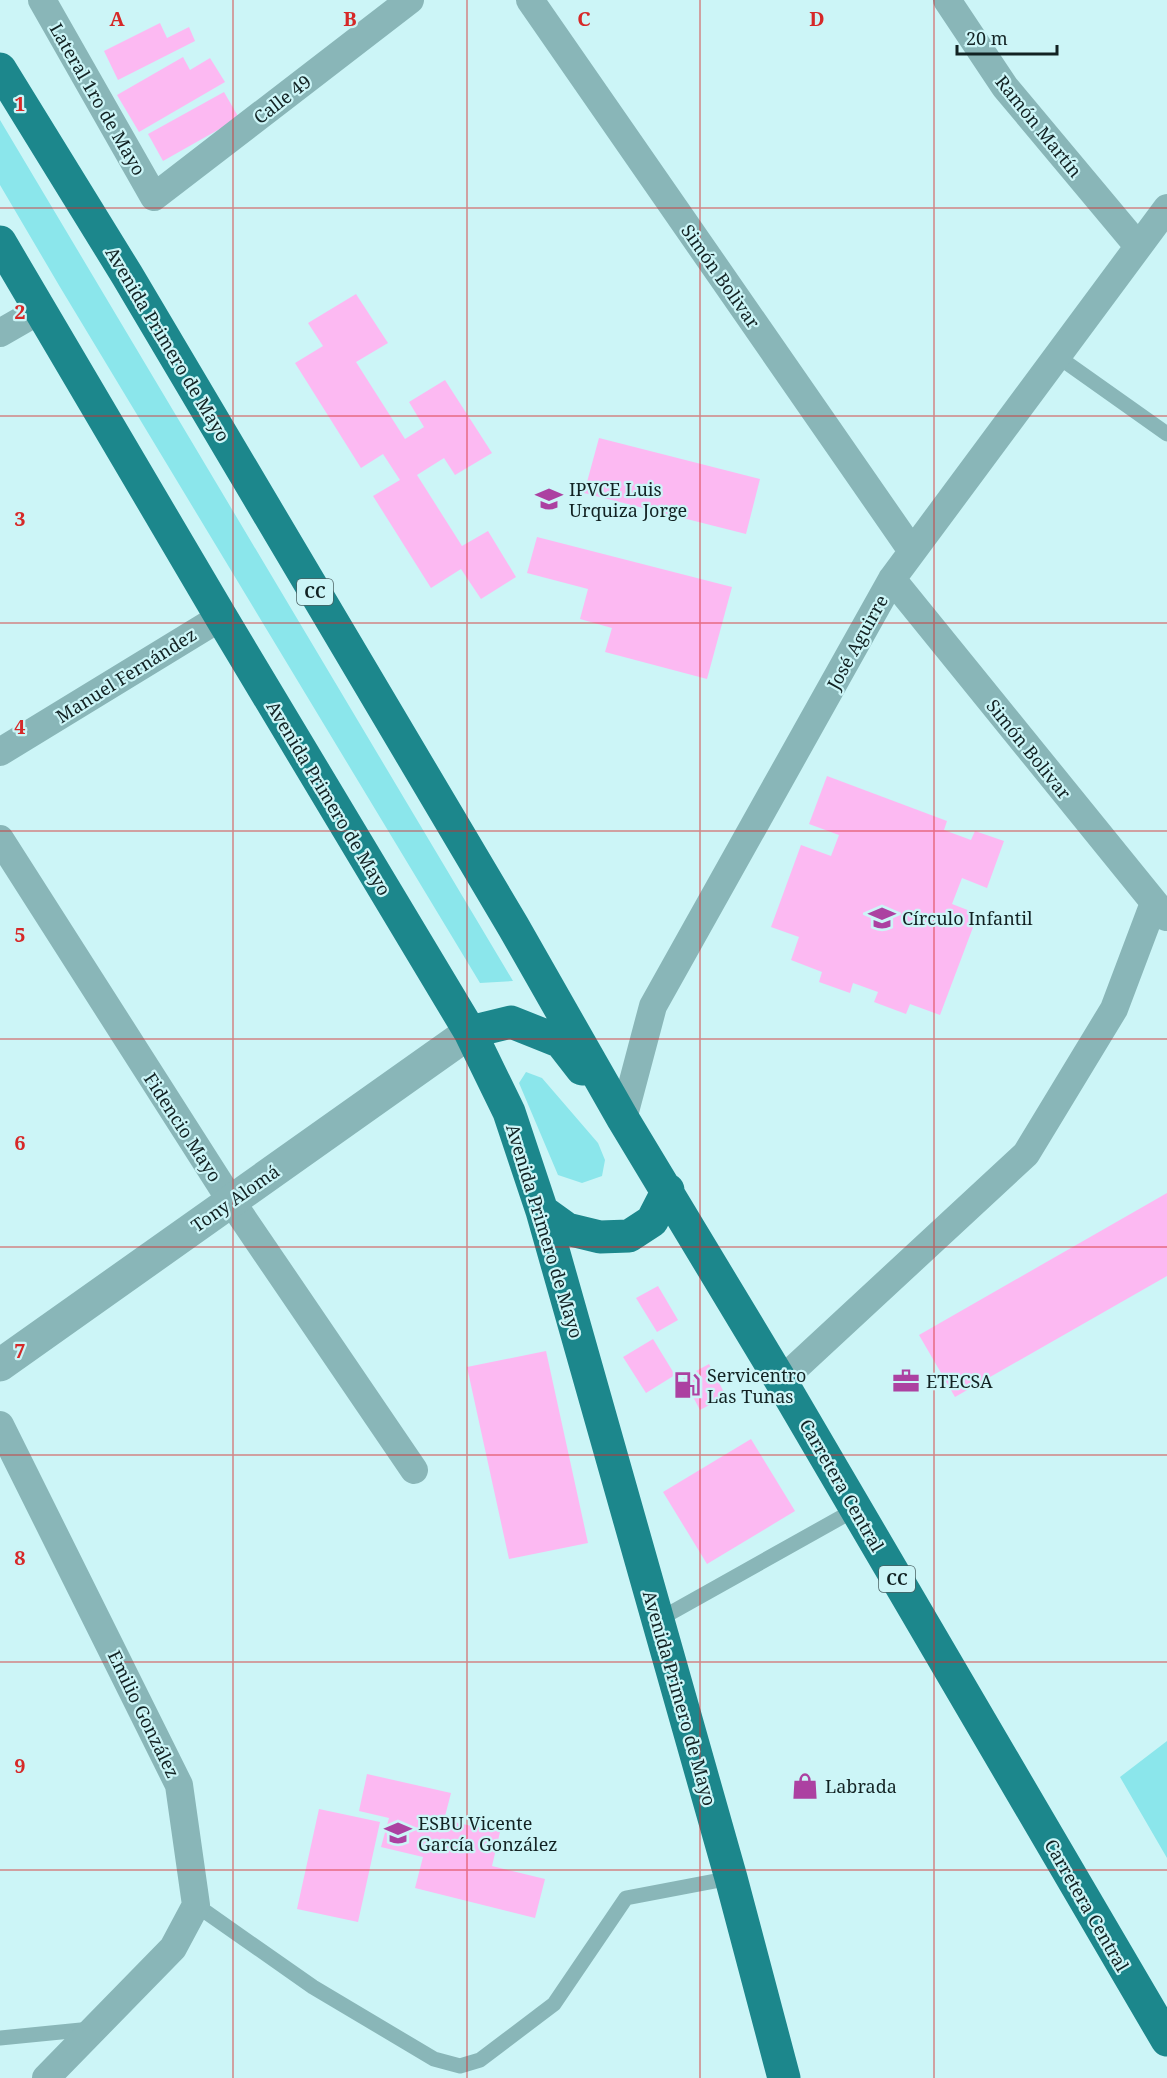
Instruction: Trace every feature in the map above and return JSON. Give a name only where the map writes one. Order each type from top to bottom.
[{"type":"main road","name":"Avenida Primero de Mayo","points":[[0,69],[139,295],[513,926],[623,1119]]},
{"type":"main road","name":"Avenida Primero de Mayo","points":[[0,242],[221,617],[471,1032],[509,1112],[542,1211],[731,1878],[784,2078]]},
{"type":"main road","points":[[471,1032],[511,1022],[561,1042],[623,1119]]},
{"type":"main road","name":"Carretera Central","points":[[623,1119],[668,1190],[781,1381],[1167,2040]]},
{"type":"main road","points":[[542,1211],[567,1229],[600,1237],[629,1236],[652,1221],[668,1190]]},
{"type":"street","name":"Lateral 1ro de Mayo","points":[[42,0],[154,197]]},
{"type":"street","name":"Calle 49","points":[[154,197],[410,0]]},
{"type":"street","name":"Simón Bolivar","points":[[530,0],[912,551]]},
{"type":"street","name":"Ramón Martín","points":[[947,0],[1005,87],[1138,246]]},
{"type":"street","name":"José Aguirre","points":[[623,1119],[653,1006],[892,579],[1167,208]]},
{"type":"street","points":[[0,333],[40,310]]},
{"type":"street","name":"Simón Bolivar","points":[[892,579],[1161,911]]},
{"type":"street","name":"Manuel Fernández","points":[[0,752],[221,617]]},
{"type":"street","name":"Fidencio Mayo","points":[[0,839],[231,1201],[414,1470]]},
{"type":"street","points":[[781,1381],[1026,1154],[1114,1009],[1161,911]]},
{"type":"street","name":"Tony Alomá","points":[[0,1365],[471,1032]]},
{"type":"street","name":"Emilio González","points":[[0,1425],[179,1785],[196,1905]]},
{"type":"street","points":[[46,2078],[173,1948],[196,1905]]},
{"type":"lane","points":[[1057,356],[1167,434]]},
{"type":"lane","points":[[658,1620],[856,1509]]},
{"type":"lane","points":[[196,1905],[313,1987],[434,2059],[459,2066],[480,2060],[554,2004],[626,1898],[731,1878]]},
{"type":"lane","points":[[0,2038],[94,2028]]},
{"type":"shaded area","points":[[0,120],[513,981],[480,983],[60,287],[0,185]]},
{"type":"shaded area","points":[[526,1072],[542,1078],[598,1143],[605,1160],[602,1176],[582,1183],[558,1175],[519,1083]]},
{"type":"shaded area","points":[[1167,1741],[1167,1858],[1120,1777]]},
{"type":"building","points":[[160,23],[167,38],[189,27],[195,41],[118,80],[104,51]]},
{"type":"building","points":[[183,57],[190,70],[210,58],[225,82],[139,132],[117,95]]},
{"type":"building","points":[[224,92],[239,118],[163,161],[148,134]]},
{"type":"building","points":[[356,294],[388,343],[356,362],[405,439],[424,427],[409,402],[445,380],[492,453],[455,475],[444,458],[417,475],[462,546],[488,531],[516,577],[481,599],[461,569],[431,588],[373,496],[400,480],[383,454],[361,468],[295,363],[323,346],[308,323]]},
{"type":"building","points":[[599,438],[760,479],[746,534],[584,493]]},
{"type":"building","points":[[537,537],[732,587],[707,679],[605,652],[612,628],[580,619],[588,589],[527,573]]},
{"type":"building","points":[[827,776],[947,821],[944,830],[971,840],[975,831],[1004,841],[987,888],[962,878],[952,904],[978,914],[940,1015],[910,1004],[906,1014],[874,1002],[878,992],[853,983],[850,993],[819,982],[822,972],[791,960],[799,937],[771,927],[801,845],[831,856],[839,835],[809,824]]},
{"type":"building","points":[[1167,1193],[1167,1276],[955,1397],[919,1335]]},
{"type":"building","points":[[658,1286],[678,1320],[657,1332],[636,1298]]},
{"type":"building","points":[[653,1339],[675,1375],[646,1393],[623,1357]]},
{"type":"building","points":[[546,1351],[588,1543],[509,1559],[467,1367]]},
{"type":"building","points":[[709,1364],[726,1396],[700,1410],[683,1378]]},
{"type":"building","points":[[751,1439],[795,1511],[707,1564],[663,1492]]},
{"type":"building","points":[[367,1774],[451,1793],[444,1820],[500,1832],[492,1866],[545,1879],[535,1918],[415,1888],[423,1857],[381,1847],[389,1818],[359,1811]]},
{"type":"building","points":[[319,1809],[380,1822],[358,1922],[297,1909]]},
{"type":"place","name":"IPVCE Luis Urquiza Jorge","points":[[549,499]]},
{"type":"place","name":"Círculo Infantil","points":[[882,918]]},
{"type":"place","name":"ETECSA","points":[[906,1381]]},
{"type":"place","name":"Servicentro Las Tunas","points":[[687,1385]]},
{"type":"place","name":"Labrada","points":[[805,1786]]},
{"type":"place","name":"ESBU Vicente García González","points":[[398,1833]]}]
